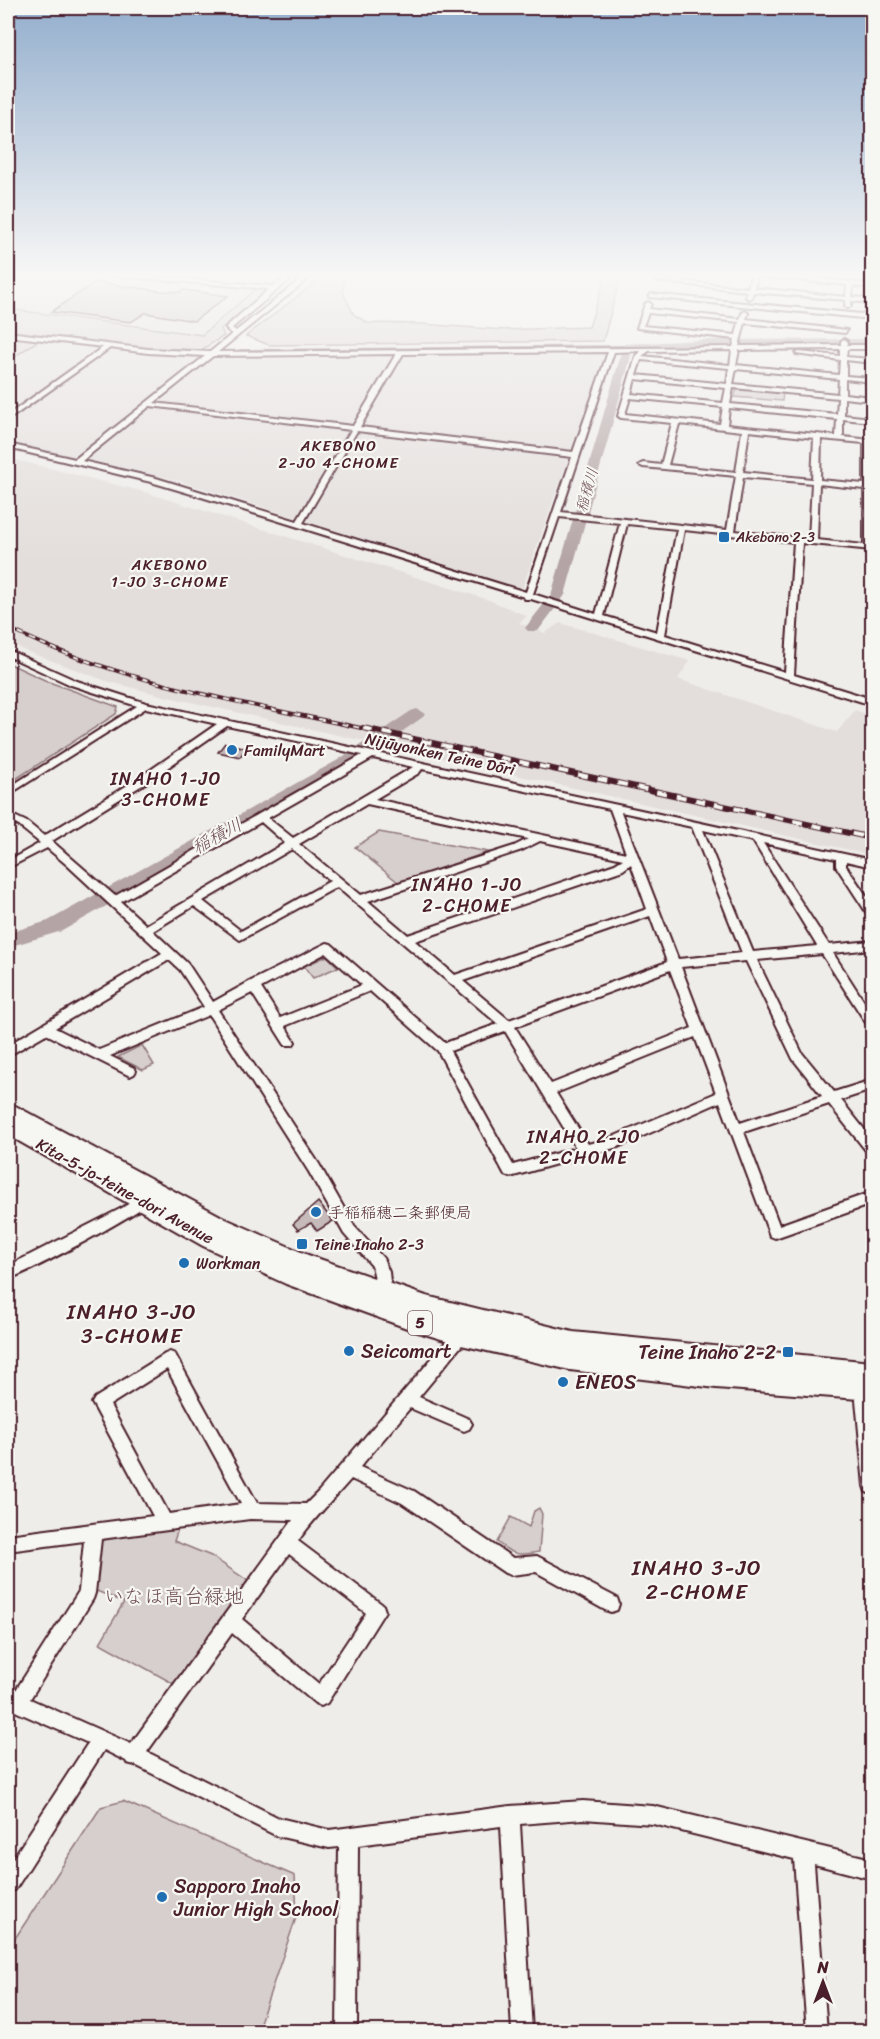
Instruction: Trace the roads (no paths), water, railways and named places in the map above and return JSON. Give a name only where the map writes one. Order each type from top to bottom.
[{"type":"highway","name":"Kita-5-jo-teine-dori Avenue","points":[[8,1110],[148,1197],[210,1240],[294,1277],[380,1309],[461,1335],[570,1360],[716,1377],[869,1384]]},
{"type":"highway","name":"Kita-5-jo-teine-dori Avenue","points":[[8,1126],[148,1197],[292,1257],[426,1306],[573,1342],[869,1384]]},
{"type":"street","points":[[8,418],[75,370]]},
{"type":"street","points":[[76,462],[189,370]]},
{"type":"street","points":[[299,524],[389,370]]},
{"type":"street","points":[[528,597],[605,370]]},
{"type":"street","points":[[557,514],[871,547],[870,442],[621,416],[635,370]]},
{"type":"street","points":[[723,427],[733,370]]},
{"type":"street","points":[[768,370],[873,380]]},
{"type":"street","points":[[839,438],[843,370]]},
{"type":"street","points":[[633,377],[873,399]]},
{"type":"street","points":[[627,396],[873,420]]},
{"type":"street","points":[[148,404],[577,455]]},
{"type":"street","points":[[664,467],[676,422]]},
{"type":"street","points":[[731,533],[746,429]]},
{"type":"street","points":[[813,541],[818,436]]},
{"type":"street","points":[[8,446],[153,480],[873,702]]},
{"type":"street","points":[[643,465],[870,487]]},
{"type":"street","points":[[599,618],[624,522]]},
{"type":"street","points":[[660,637],[681,527]]},
{"type":"street","points":[[789,676],[798,540]]},
{"type":"street","name":"Nijūyonken Teine Dōri","points":[[8,653],[74,683],[144,705],[873,863]]},
{"type":"street","points":[[8,792],[144,705]]},
{"type":"street","points":[[8,865],[140,782],[226,722]]},
{"type":"street","points":[[114,900],[369,753]]},
{"type":"street","points":[[146,930],[415,771],[420,765]]},
{"type":"street","points":[[366,800],[633,858]]},
{"type":"street","points":[[614,806],[775,1232],[873,1198]]},
{"type":"street","points":[[8,817],[23,824],[101,888],[184,967],[315,1168],[350,1230],[378,1262],[382,1272],[384,1291]]},
{"type":"street","points":[[261,817],[508,1026],[585,1150]]},
{"type":"street","points":[[696,825],[749,956],[796,1056],[873,1148]]},
{"type":"street","points":[[359,900],[518,848],[538,838]]},
{"type":"street","points":[[758,838],[758,843],[873,1023]]},
{"type":"street","points":[[840,856],[841,866],[873,912]]},
{"type":"street","points":[[406,940],[620,867],[633,858]]},
{"type":"street","points":[[195,901],[240,936],[337,882]]},
{"type":"street","points":[[453,980],[653,911]]},
{"type":"street","points":[[443,1049],[674,964],[873,945]]},
{"type":"street","points":[[99,1056],[211,1009],[327,947],[443,1049],[510,1171],[613,1143],[724,1095]]},
{"type":"street","points":[[8,1051],[170,954]]},
{"type":"street","points":[[253,985],[289,1042]]},
{"type":"street","points":[[278,1024],[371,986]]},
{"type":"street","points":[[44,1028],[130,1071]]},
{"type":"street","points":[[548,1091],[699,1030]]},
{"type":"street","points":[[737,1129],[873,1085]]},
{"type":"street","points":[[8,1272],[148,1197]]},
{"type":"street","points":[[133,1757],[309,1512],[461,1335]]},
{"type":"street","points":[[165,1522],[100,1403],[170,1359],[253,1511]]},
{"type":"street","points":[[869,1384],[873,1486]]},
{"type":"street","points":[[407,1399],[464,1424]]},
{"type":"street","points":[[347,1469],[408,1497],[511,1567],[537,1564],[611,1604]]},
{"type":"street","points":[[8,1543],[253,1511],[309,1512]]},
{"type":"street","points":[[93,1532],[87,1593],[12,1701],[101,1739],[277,1827],[329,1839],[510,1815],[583,1810],[653,1815],[873,1869]]},
{"type":"street","points":[[231,1621],[321,1697],[377,1611],[287,1542]]},
{"type":"street","points":[[8,1883],[101,1739]]},
{"type":"street","points":[[510,1815],[522,2031]]},
{"type":"street","points":[[347,2031],[349,1836]]},
{"type":"street","points":[[803,1852],[817,2031]]},
{"type":"waterway","name":"稲積川","points":[[533,628],[558,595],[621,370]]},
{"type":"waterway","name":"稲積川","points":[[8,940],[55,926],[344,764],[417,714]]},
{"type":"railway","points":[[8,628],[95,664],[140,678],[231,701],[370,730]]},
{"type":"railway","points":[[363,728],[872,838]]},
{"type":"place","name":"Akebono 2-3","points":[[724,537]]},
{"type":"place","name":"FamilyMart","points":[[232,750]]},
{"type":"place","name":"手稲稲穂二条郵便局","points":[[316,1212]]},
{"type":"place","name":"Teine Inaho 2-3","points":[[302,1244]]},
{"type":"place","name":"Workman","points":[[184,1263]]},
{"type":"place","name":"Seicomart","points":[[349,1351]]},
{"type":"place","name":"Teine Inaho 2-2","points":[[788,1352]]},
{"type":"place","name":"ENEOS","points":[[563,1382]]},
{"type":"place","name":"Sapporo Inaho Junior High School","points":[[162,1897]]},
{"type":"district","name":"AKEBONO 2-JO 4-CHOME","points":[[339,454]]},
{"type":"district","name":"AKEBONO 1-JO 3-CHOME","points":[[170,574]]},
{"type":"district","name":"INAHO 1-JO 3-CHOME","points":[[166,789]]},
{"type":"district","name":"INAHO 1-JO 2-CHOME","points":[[467,895]]},
{"type":"district","name":"INAHO 2-JO 2-CHOME","points":[[584,1147]]},
{"type":"district","name":"INAHO 3-JO 3-CHOME","points":[[132,1324]]},
{"type":"district","name":"INAHO 3-JO 2-CHOME","points":[[697,1580]]},
{"type":"park label","name":"いなほ高台緑地","points":[[174,1596]]}]
